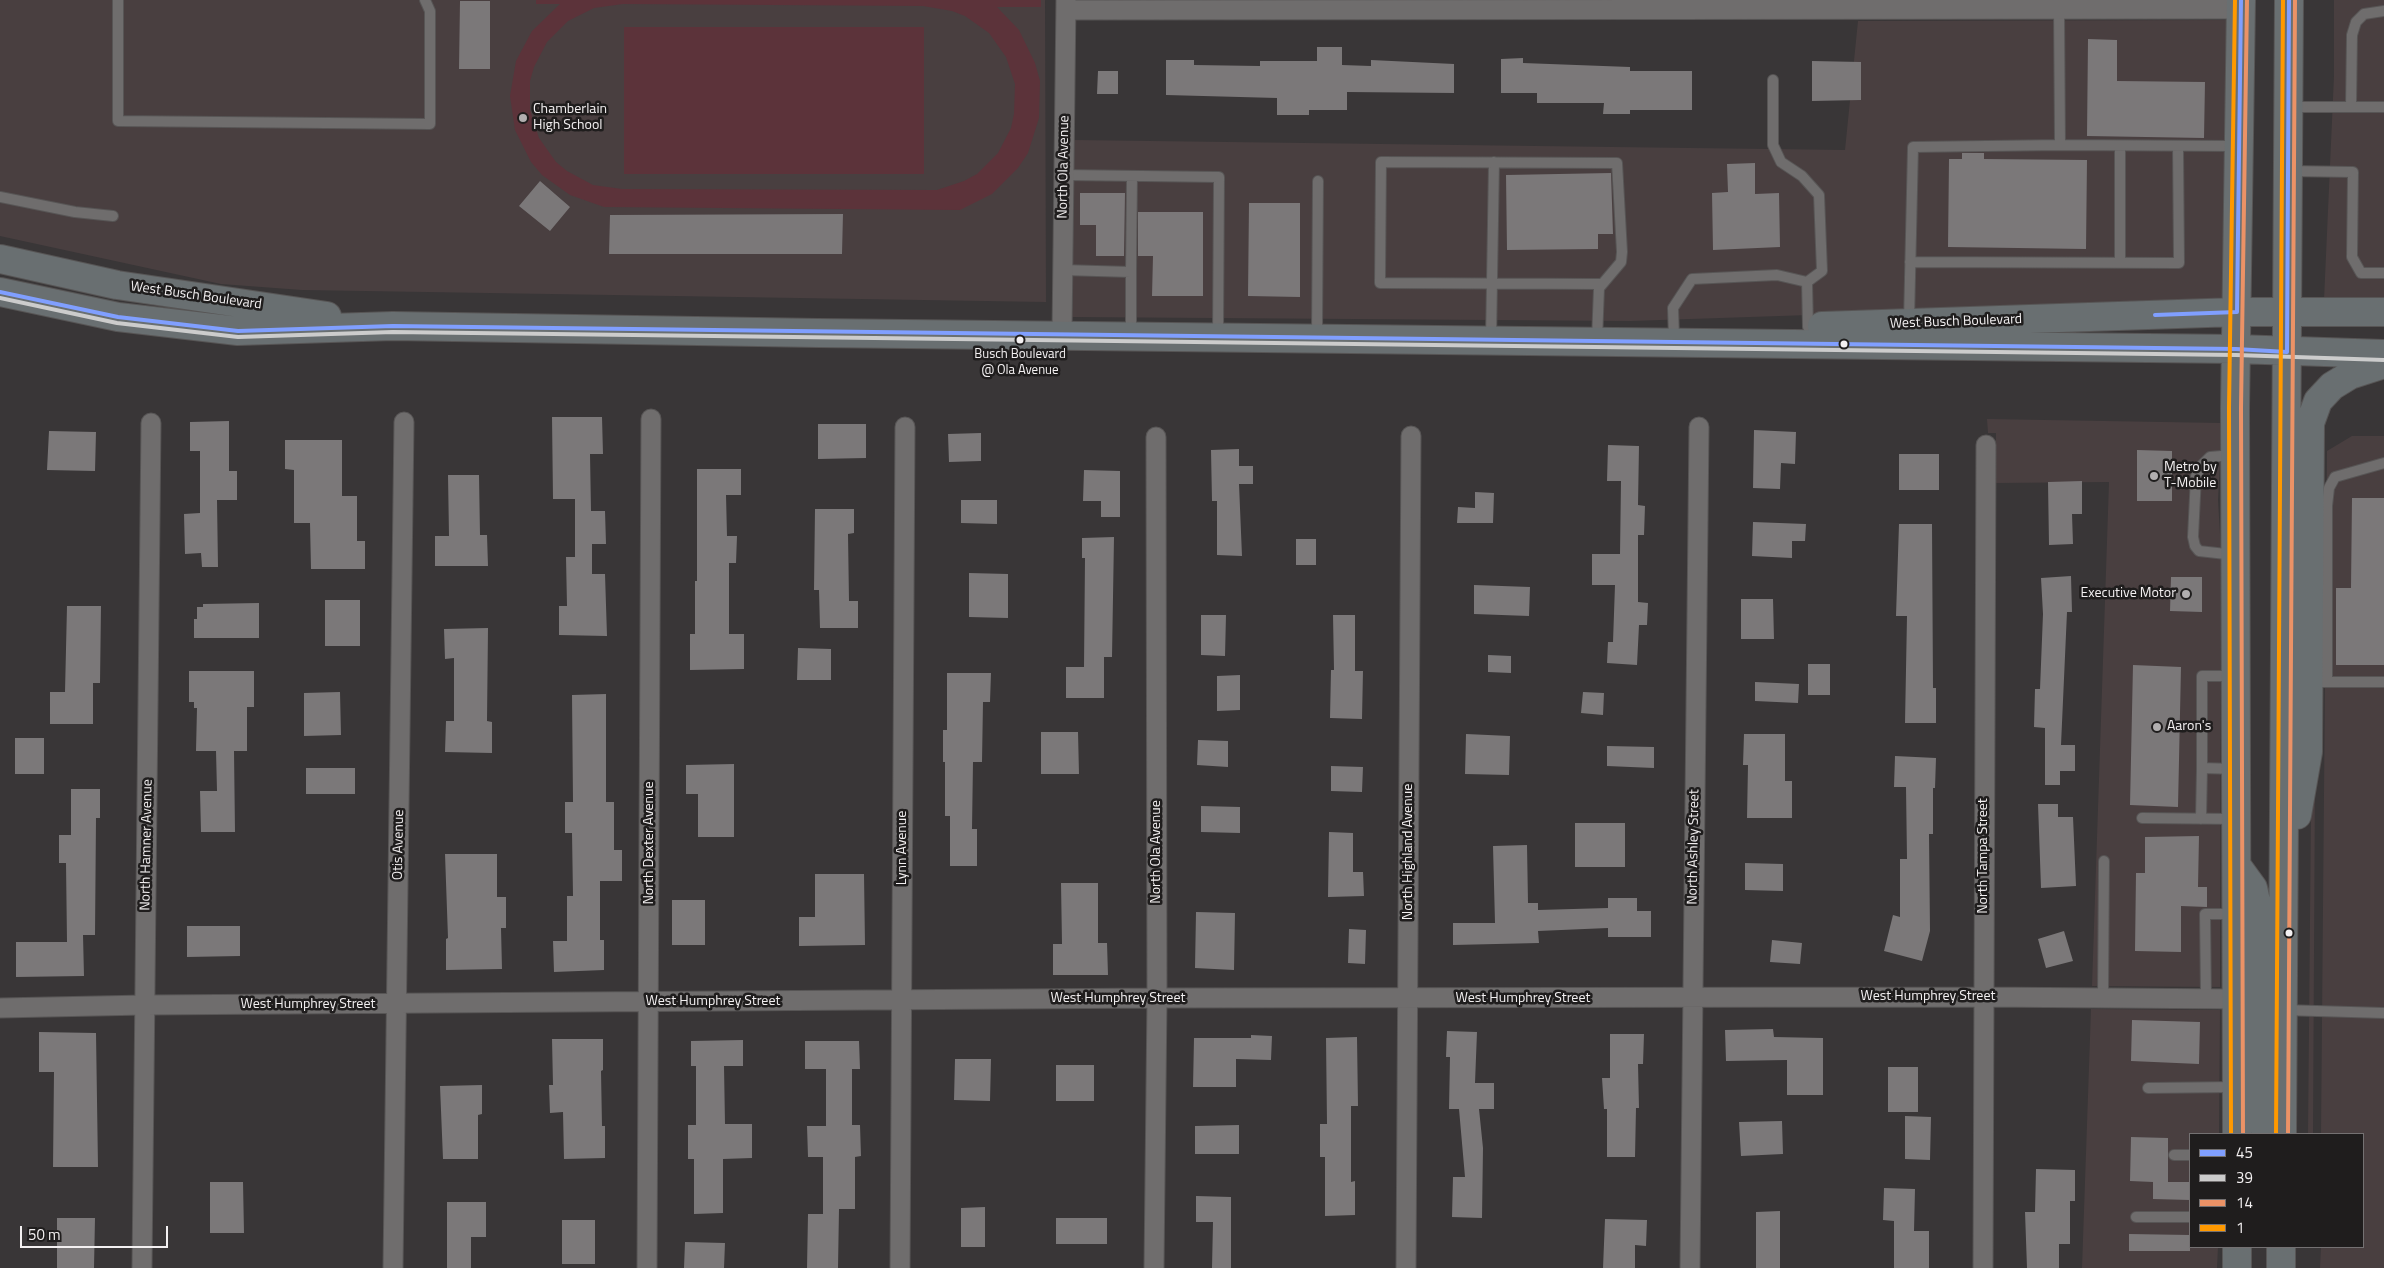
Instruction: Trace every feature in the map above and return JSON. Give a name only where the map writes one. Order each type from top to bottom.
[{"type":"main road","points":[[2289,0],[2287,352],[2307,682]]},
{"type":"main road","points":[[2237,1133],[2235,455],[2241,4]]},
{"type":"main road","name":"West Busch Boulevard","points":[[0,259],[117,285],[392,326]]},
{"type":"main road","name":"West Busch Boulevard","points":[[0,292],[118,318],[238,331],[392,326],[818,333],[1062,334],[2236,349],[2384,354]]},
{"type":"main road","name":"West Busch Boulevard","points":[[1626,341],[1808,327],[1909,323],[2237,312],[2384,312]]},
{"type":"main road","points":[[2282,1133],[2284,893],[2307,682],[2310,422],[2318,401],[2332,386],[2350,375],[2384,364]]},
{"type":"main road","points":[[2236,865],[2253,888],[2258,910],[2261,978],[2264,989],[2283,1010]]},
{"type":"main road","points":[[2237,999],[2244,1003],[2256,1019],[2260,1031],[2260,1110],[2267,1133]]},
{"type":"main road","points":[[2237,1248],[2237,1268]]},
{"type":"main road","points":[[2281,1248],[2281,1268]]},
{"type":"street","points":[[1066,5],[2009,4],[2059,9],[2241,4]]},
{"type":"street","name":"North Ola Avenue","points":[[1062,334],[1066,5]]},
{"type":"street","name":"North Dexter Avenue","points":[[647,1268],[650,1002],[651,419]]},
{"type":"street","name":"Otis Avenue","points":[[393,1268],[404,422]]},
{"type":"street","name":"North Hamner Avenue","points":[[142,1268],[151,423]]},
{"type":"street","name":"Lynn Avenue","points":[[900,1268],[905,427]]},
{"type":"street","name":"North Ashley Street","points":[[1690,1268],[1699,427]]},
{"type":"street","name":"North Highland Avenue","points":[[1406,1268],[1411,436]]},
{"type":"street","name":"North Ola Avenue","points":[[1154,1268],[1157,998],[1156,437]]},
{"type":"street","name":"North Tampa Street","points":[[1983,1268],[1986,444]]},
{"type":"street","name":"West Humphrey Street","points":[[0,1008],[145,1005],[902,1002],[1157,998],[1409,1000],[1984,997],[2237,999]]},
{"type":"lane","points":[[118,0],[118,122],[430,124],[430,11],[425,0]]},
{"type":"lane","points":[[2059,9],[2060,145]]},
{"type":"lane","points":[[2351,107],[2352,34],[2356,22],[2364,14],[2384,11]]},
{"type":"lane","points":[[1674,337],[1673,308],[1692,279],[1777,276],[1807,282],[1822,270],[1820,195],[1802,176],[1781,162],[1774,145],[1774,80]]},
{"type":"lane","points":[[2288,107],[2384,107]]},
{"type":"lane","points":[[1909,323],[1913,147],[2060,145],[2239,146]]},
{"type":"lane","points":[[2120,146],[2120,263]]},
{"type":"lane","points":[[1910,262],[2179,263],[2178,146]]},
{"type":"lane","points":[[1597,341],[1601,284],[1620,262],[1622,252],[1617,162],[1380,162],[1380,283],[1601,284]]},
{"type":"lane","points":[[1492,340],[1494,162]]},
{"type":"lane","points":[[2287,171],[2353,172],[2352,257],[2361,273],[2384,273]]},
{"type":"lane","points":[[1064,175],[1220,177],[1218,336]]},
{"type":"lane","points":[[1131,335],[1132,176]]},
{"type":"lane","points":[[1317,338],[1318,181]]},
{"type":"lane","points":[[0,198],[75,212],[113,216]]},
{"type":"lane","points":[[1063,270],[1131,272]]},
{"type":"lane","points":[[1807,282],[1808,327]]},
{"type":"lane","points":[[2235,455],[2210,457],[2201,466],[2196,476],[2193,537],[2195,546],[2199,551],[2236,555]]},
{"type":"lane","points":[[2384,463],[2335,477],[2329,488],[2307,682],[2384,682]]},
{"type":"lane","points":[[2201,819],[2202,676],[2236,676]]},
{"type":"lane","points":[[2202,768],[2236,769]]},
{"type":"lane","points":[[2142,818],[2236,819]]},
{"type":"lane","points":[[2103,998],[2104,861]]},
{"type":"lane","points":[[2206,999],[2205,914],[2236,914]]},
{"type":"lane","points":[[2283,1010],[2384,1012]]},
{"type":"lane","points":[[2148,1088],[2237,1087]]},
{"type":"lane","points":[[2174,1155],[2189,1155]]},
{"type":"lane","points":[[2136,1217],[2189,1217]]},
{"type":"shaded area","name":"Chamberlain High School","points":[[0,0],[1045,0],[1046,302],[302,290],[221,284],[0,236]]},
{"type":"shaded area","points":[[536,0],[1041,0],[1041,7],[997,7],[1019,30],[1035,63],[1040,81],[1039,118],[1028,153],[1018,168],[992,194],[960,210],[604,207],[570,195],[542,175],[531,162],[515,130],[510,96],[516,61],[532,31],[560,4],[536,4]],"holes":[[[623,4],[923,6],[952,11],[965,16],[989,33],[1006,57],[1015,84],[1014,114],[1011,128],[998,153],[977,174],[964,181],[937,190],[622,189],[593,185],[567,171],[556,162],[539,138],[530,110],[530,81],[534,67],[547,42],[568,21],[594,8]]]},
{"type":"shaded area","points":[[2334,0],[2384,0],[2384,300],[2324,300],[2334,76]]},
{"type":"shaded area","points":[[2231,20],[2226,301],[1631,321],[1072,317],[1074,140],[1845,150],[1858,21]]},
{"type":"shaded area","points":[[624,27],[924,27],[924,174],[624,174]]},
{"type":"shaded area","points":[[1987,419],[2222,423],[2218,500],[2221,551],[2220,987],[2092,986],[2109,482],[1996,483],[1996,433],[1988,433]]},
{"type":"shaded area","points":[[2352,436],[2384,436],[2384,1268],[2320,1268],[2321,1248],[2364,1248],[2364,1133],[2321,1133],[2327,451]]},
{"type":"shaded area","points":[[2315,774],[2313,1133],[2308,1133],[2311,812]]},
{"type":"shaded area","points":[[2091,1009],[2220,1010],[2219,1133],[2189,1133],[2189,1248],[2218,1248],[2217,1268],[2082,1268]]},
{"type":"building","points":[[460,1],[490,1],[490,69],[459,69]]},
{"type":"building","points":[[2088,39],[2117,40],[2117,81],[2205,82],[2204,138],[2087,136]]},
{"type":"building","points":[[1317,47],[1342,47],[1342,65],[1371,66],[1371,60],[1454,64],[1454,93],[1347,92],[1347,110],[1309,110],[1309,115],[1277,115],[1277,98],[1166,95],[1166,60],[1194,60],[1194,65],[1260,66],[1260,61],[1317,61]]},
{"type":"building","points":[[1523,58],[1523,63],[1630,67],[1630,71],[1692,71],[1692,110],[1630,110],[1630,114],[1603,114],[1604,103],[1537,103],[1537,93],[1501,93],[1501,59]]},
{"type":"building","points":[[1812,61],[1861,62],[1861,100],[1812,101]]},
{"type":"building","points":[[1098,71],[1118,71],[1118,94],[1097,94]]},
{"type":"building","points":[[1962,153],[1984,153],[1984,159],[2087,160],[2086,249],[1948,247],[1949,159],[1962,159]]},
{"type":"building","points":[[1755,163],[1755,194],[1779,193],[1780,247],[1713,250],[1712,193],[1728,192],[1727,164]]},
{"type":"building","points":[[1611,173],[1613,234],[1598,234],[1598,249],[1507,250],[1506,175]]},
{"type":"building","points":[[540,181],[570,207],[550,231],[519,206]]},
{"type":"building","points":[[1080,193],[1125,193],[1124,256],[1096,256],[1096,225],[1080,225]]},
{"type":"building","points":[[1249,203],[1300,203],[1300,297],[1248,296]]},
{"type":"building","points":[[1138,212],[1203,212],[1203,296],[1152,296],[1153,256],[1138,256]]},
{"type":"building","points":[[843,214],[842,254],[609,254],[610,215]]},
{"type":"building","points":[[552,417],[602,417],[603,454],[590,454],[591,511],[605,511],[606,544],[592,544],[592,574],[605,574],[607,636],[559,635],[559,606],[567,606],[566,557],[575,557],[575,499],[553,499]]},
{"type":"building","points":[[229,421],[229,471],[237,471],[237,500],[217,500],[218,567],[202,567],[201,553],[185,554],[184,514],[200,513],[200,451],[190,451],[190,422]]},
{"type":"building","points":[[818,424],[866,424],[866,458],[818,459]]},
{"type":"building","points":[[1754,430],[1796,432],[1795,464],[1781,463],[1780,489],[1753,488]]},
{"type":"building","points":[[49,431],[96,432],[95,471],[47,470]]},
{"type":"building","points":[[981,433],[981,461],[949,462],[948,434]]},
{"type":"building","points":[[285,440],[342,440],[342,496],[357,496],[357,541],[365,541],[365,569],[311,569],[310,523],[294,523],[294,470],[285,469]]},
{"type":"building","points":[[1608,445],[1639,446],[1638,505],[1645,506],[1644,535],[1638,535],[1638,602],[1648,603],[1647,625],[1639,625],[1637,665],[1607,663],[1608,642],[1613,642],[1615,585],[1592,585],[1592,554],[1620,554],[1621,481],[1607,481]]},
{"type":"building","points":[[1239,449],[1239,466],[1253,466],[1253,484],[1239,484],[1242,556],[1217,555],[1217,501],[1212,501],[1211,450]]},
{"type":"building","name":"Metro by T-Mobile","points":[[2137,450],[2172,451],[2172,501],[2137,501]]},
{"type":"building","points":[[1899,454],[1939,454],[1939,490],[1899,490]]},
{"type":"building","points":[[697,469],[741,469],[741,495],[726,495],[727,536],[737,536],[736,563],[729,563],[729,634],[744,634],[744,669],[690,670],[690,634],[695,634],[695,581],[697,581]]},
{"type":"building","points":[[1084,470],[1120,471],[1120,517],[1101,517],[1101,501],[1083,501]]},
{"type":"building","points":[[448,475],[479,475],[480,535],[487,535],[488,566],[435,566],[435,536],[449,536]]},
{"type":"building","points":[[2082,481],[2082,514],[2072,514],[2073,544],[2049,545],[2048,482]]},
{"type":"building","points":[[1475,492],[1494,493],[1493,523],[1457,523],[1458,507],[1475,508]]},
{"type":"building","points":[[2352,498],[2384,498],[2384,665],[2336,665],[2336,588],[2351,588]]},
{"type":"building","points":[[961,500],[997,500],[997,524],[961,523]]},
{"type":"building","points":[[815,509],[854,509],[854,533],[848,534],[849,601],[858,601],[858,628],[820,628],[819,590],[814,590]]},
{"type":"building","points":[[1753,522],[1806,524],[1805,541],[1792,541],[1792,558],[1752,556]]},
{"type":"building","points":[[1899,524],[1932,524],[1933,688],[1936,688],[1936,723],[1905,723],[1907,616],[1896,616]]},
{"type":"building","points":[[1114,537],[1112,657],[1104,657],[1104,698],[1066,698],[1066,667],[1084,667],[1085,558],[1082,558],[1082,538]]},
{"type":"building","points":[[1296,539],[1316,539],[1316,565],[1296,565]]},
{"type":"building","points":[[969,573],[1008,574],[1008,618],[969,617]]},
{"type":"building","points":[[2071,576],[2072,612],[2067,612],[2061,745],[2075,745],[2075,771],[2060,771],[2060,785],[2045,785],[2045,728],[2034,727],[2035,689],[2040,689],[2043,614],[2041,578]]},
{"type":"building","name":"Executive Motor","points":[[2171,577],[2202,577],[2202,612],[2170,611]]},
{"type":"building","points":[[1474,585],[1530,587],[1529,616],[1474,614]]},
{"type":"building","points":[[1741,599],[1773,599],[1774,639],[1741,639]]},
{"type":"building","points":[[325,600],[360,600],[360,646],[325,646]]},
{"type":"building","points":[[259,603],[259,638],[194,638],[194,619],[197,619],[197,607],[203,607],[203,604]]},
{"type":"building","points":[[67,606],[101,606],[100,683],[93,683],[93,724],[50,724],[50,692],[65,692]]},
{"type":"building","points":[[1201,615],[1226,615],[1225,656],[1201,655]]},
{"type":"building","points":[[1333,615],[1355,615],[1355,671],[1363,671],[1362,719],[1330,718],[1331,670],[1334,670]]},
{"type":"building","points":[[488,628],[487,721],[492,722],[492,753],[445,752],[446,721],[454,721],[454,658],[445,659],[444,629]]},
{"type":"building","points":[[798,648],[831,649],[831,680],[797,680]]},
{"type":"building","points":[[1488,655],[1511,656],[1511,673],[1488,672]]},
{"type":"building","points":[[1808,664],[1830,664],[1830,695],[1808,695]]},
{"type":"building","points":[[2133,665],[2181,667],[2178,807],[2130,805]]},
{"type":"building","points":[[189,671],[254,671],[254,707],[247,707],[247,751],[234,751],[235,832],[201,832],[200,791],[217,791],[216,751],[196,751],[197,708],[194,708],[194,702],[189,702]]},
{"type":"building","points":[[947,673],[991,673],[990,702],[983,702],[982,762],[973,762],[972,829],[977,829],[977,866],[950,866],[950,816],[945,816],[945,762],[943,762],[943,730],[947,730]]},
{"type":"building","points":[[1240,675],[1240,710],[1217,711],[1217,676]]},
{"type":"building","points":[[1755,682],[1799,684],[1798,703],[1755,701]]},
{"type":"building","points":[[340,692],[341,735],[304,736],[304,693]]},
{"type":"building","points":[[1583,692],[1604,693],[1603,715],[1581,713]]},
{"type":"building","points":[[606,694],[606,802],[614,802],[614,850],[622,850],[622,881],[600,881],[600,940],[604,940],[604,970],[554,972],[553,941],[567,941],[567,896],[573,896],[572,833],[565,833],[565,802],[573,802],[572,695]]},
{"type":"building","points":[[1041,732],[1078,732],[1079,774],[1041,774]]},
{"type":"building","points":[[1466,734],[1510,736],[1509,775],[1465,774]]},
{"type":"building","points":[[1744,734],[1785,734],[1785,781],[1792,781],[1792,818],[1747,818],[1748,765],[1743,765]]},
{"type":"building","points":[[15,738],[44,738],[44,774],[15,774]]},
{"type":"building","points":[[1198,740],[1228,741],[1228,767],[1197,765]]},
{"type":"building","points":[[1607,746],[1654,747],[1654,768],[1607,766]]},
{"type":"building","points":[[1895,756],[1936,758],[1935,788],[1933,788],[1933,834],[1929,834],[1930,931],[1922,961],[1884,951],[1893,915],[1900,917],[1900,859],[1907,859],[1906,787],[1894,787]]},
{"type":"building","points":[[734,764],[734,837],[698,837],[698,794],[686,794],[686,765]]},
{"type":"building","points":[[1331,766],[1363,767],[1362,792],[1331,791]]},
{"type":"building","points":[[306,768],[355,768],[355,794],[306,794]]},
{"type":"building","points":[[71,789],[100,789],[100,818],[96,818],[95,935],[83,935],[84,976],[16,977],[16,942],[67,942],[66,863],[59,863],[59,835],[71,835]]},
{"type":"building","points":[[2038,804],[2058,804],[2058,817],[2073,817],[2076,886],[2041,888]]},
{"type":"building","points":[[1201,806],[1240,807],[1240,833],[1201,832]]},
{"type":"building","points":[[1575,823],[1625,823],[1625,867],[1575,867]]},
{"type":"building","points":[[1329,832],[1353,833],[1353,872],[1363,872],[1364,896],[1328,897]]},
{"type":"building","points":[[2199,836],[2198,887],[2207,887],[2207,907],[2181,906],[2181,952],[2135,951],[2136,873],[2145,873],[2145,837]]},
{"type":"building","points":[[1527,845],[1528,903],[1538,903],[1538,910],[1608,908],[1608,898],[1637,898],[1637,911],[1651,911],[1651,937],[1608,937],[1608,928],[1538,931],[1539,943],[1453,945],[1453,923],[1495,923],[1493,846]]},
{"type":"building","points":[[445,854],[497,854],[497,897],[506,897],[506,928],[501,928],[502,969],[446,970],[446,939],[448,938]]},
{"type":"building","points":[[1745,863],[1783,864],[1783,891],[1745,890]]},
{"type":"building","points":[[815,874],[864,874],[865,945],[799,946],[799,917],[815,917]]},
{"type":"building","points":[[1061,883],[1098,883],[1098,943],[1107,943],[1108,975],[1053,975],[1053,944],[1062,944]]},
{"type":"building","points":[[672,900],[705,900],[705,945],[672,945]]},
{"type":"building","points":[[1196,912],[1235,913],[1234,970],[1195,968]]},
{"type":"building","points":[[187,926],[240,926],[240,956],[187,957]]},
{"type":"building","points":[[1349,929],[1366,930],[1365,964],[1348,963]]},
{"type":"building","points":[[2064,931],[2073,961],[2046,968],[2038,939]]},
{"type":"building","points":[[1772,940],[1802,943],[1800,964],[1770,962]]},
{"type":"building","points":[[2132,1020],[2200,1022],[2199,1064],[2131,1061]]},
{"type":"building","points":[[1773,1029],[1774,1037],[1823,1038],[1823,1095],[1787,1095],[1787,1060],[1726,1061],[1725,1030]]},
{"type":"building","points":[[1447,1031],[1477,1032],[1475,1083],[1494,1083],[1494,1109],[1479,1109],[1483,1148],[1482,1218],[1452,1217],[1453,1177],[1465,1177],[1459,1109],[1449,1109],[1450,1057],[1446,1057]]},
{"type":"building","points":[[39,1032],[96,1033],[98,1167],[53,1167],[54,1072],[39,1072]]},
{"type":"building","points":[[1610,1034],[1644,1034],[1643,1064],[1638,1064],[1639,1108],[1636,1108],[1635,1157],[1607,1157],[1607,1109],[1604,1109],[1602,1078],[1610,1078]]},
{"type":"building","points":[[1251,1035],[1272,1036],[1271,1060],[1236,1059],[1236,1087],[1193,1087],[1194,1038],[1251,1038]]},
{"type":"building","points":[[1357,1037],[1358,1106],[1351,1106],[1351,1182],[1355,1181],[1355,1215],[1325,1216],[1325,1157],[1320,1157],[1320,1124],[1327,1124],[1326,1038]]},
{"type":"building","points":[[552,1039],[603,1039],[603,1070],[601,1071],[602,1126],[605,1126],[605,1158],[564,1159],[563,1112],[550,1113],[549,1085],[553,1085]]},
{"type":"building","points":[[743,1040],[743,1066],[724,1066],[725,1124],[752,1124],[752,1158],[723,1159],[723,1213],[694,1214],[694,1159],[688,1159],[688,1125],[696,1125],[696,1066],[691,1066],[691,1041]]},
{"type":"building","points":[[805,1041],[859,1041],[860,1069],[852,1069],[852,1125],[860,1125],[861,1156],[855,1157],[855,1209],[839,1209],[838,1268],[807,1268],[808,1214],[823,1214],[823,1157],[808,1157],[807,1126],[826,1126],[826,1069],[805,1069]]},
{"type":"building","points":[[955,1059],[991,1059],[990,1101],[954,1100]]},
{"type":"building","points":[[1056,1065],[1094,1065],[1094,1101],[1056,1101]]},
{"type":"building","points":[[1888,1067],[1918,1067],[1918,1112],[1888,1112]]},
{"type":"building","points":[[482,1085],[482,1114],[478,1115],[478,1159],[443,1159],[440,1086]]},
{"type":"building","points":[[1905,1116],[1931,1117],[1930,1160],[1905,1159]]},
{"type":"building","points":[[1782,1121],[1783,1154],[1741,1156],[1739,1122]]},
{"type":"building","points":[[1239,1125],[1239,1154],[1195,1154],[1195,1126]]},
{"type":"building","points":[[2131,1137],[2168,1138],[2168,1182],[2189,1182],[2189,1200],[2153,1199],[2153,1182],[2130,1181]]},
{"type":"building","points":[[2036,1169],[2075,1170],[2075,1201],[2070,1201],[2070,1244],[2059,1244],[2059,1268],[2027,1268],[2025,1212],[2035,1212]]},
{"type":"building","points":[[210,1182],[243,1182],[244,1233],[210,1233]]},
{"type":"building","points":[[1884,1188],[1915,1189],[1914,1231],[1929,1231],[1929,1268],[1894,1268],[1894,1221],[1883,1220]]},
{"type":"building","points":[[1196,1196],[1231,1197],[1231,1268],[1212,1268],[1213,1222],[1196,1222]]},
{"type":"building","points":[[447,1202],[486,1202],[486,1237],[471,1237],[471,1268],[447,1268]]},
{"type":"building","points":[[985,1207],[985,1247],[961,1247],[961,1208]]},
{"type":"building","points":[[1780,1211],[1780,1268],[1756,1268],[1756,1212]]},
{"type":"building","points":[[57,1218],[95,1218],[94,1268],[57,1268]]},
{"type":"building","points":[[1056,1218],[1107,1218],[1107,1244],[1056,1244]]},
{"type":"building","points":[[1605,1219],[1647,1220],[1646,1246],[1635,1245],[1635,1268],[1603,1268]]},
{"type":"building","points":[[562,1220],[595,1220],[595,1264],[562,1264]]},
{"type":"building","points":[[2129,1234],[2189,1235],[2190,1251],[2129,1251]]},
{"type":"building","points":[[685,1242],[725,1243],[724,1268],[684,1268]]},
{"type":"transit line","name":"1","points":[[2231,1133],[2229,408],[2235,0]]},
{"type":"transit line","name":"45","points":[[2155,315],[2237,312],[2241,0]]},
{"type":"transit line","name":"14","points":[[2243,1133],[2241,408],[2247,0]]},
{"type":"transit line","name":"1","points":[[2276,1133],[2283,0]]},
{"type":"transit line","name":"45","points":[[0,292],[118,317],[238,331],[393,326],[2236,349],[2287,352],[2289,0]]},
{"type":"transit line","name":"14","points":[[2288,1133],[2295,0]]},
{"type":"transit line","name":"39","points":[[0,298],[117,323],[238,337],[393,332],[2236,355],[2384,360]]},
{"type":"place","name":"Chamberlain High School","points":[[523,118]]},
{"type":"place","name":"Busch Boulevard @ Ola Avenue","points":[[1020,340]]},
{"type":"place","name":"Metro by T-Mobile","points":[[2154,476]]},
{"type":"place","name":"Executive Motor","points":[[2186,594]]},
{"type":"place","name":"Aaron's","points":[[2157,727]]}]
